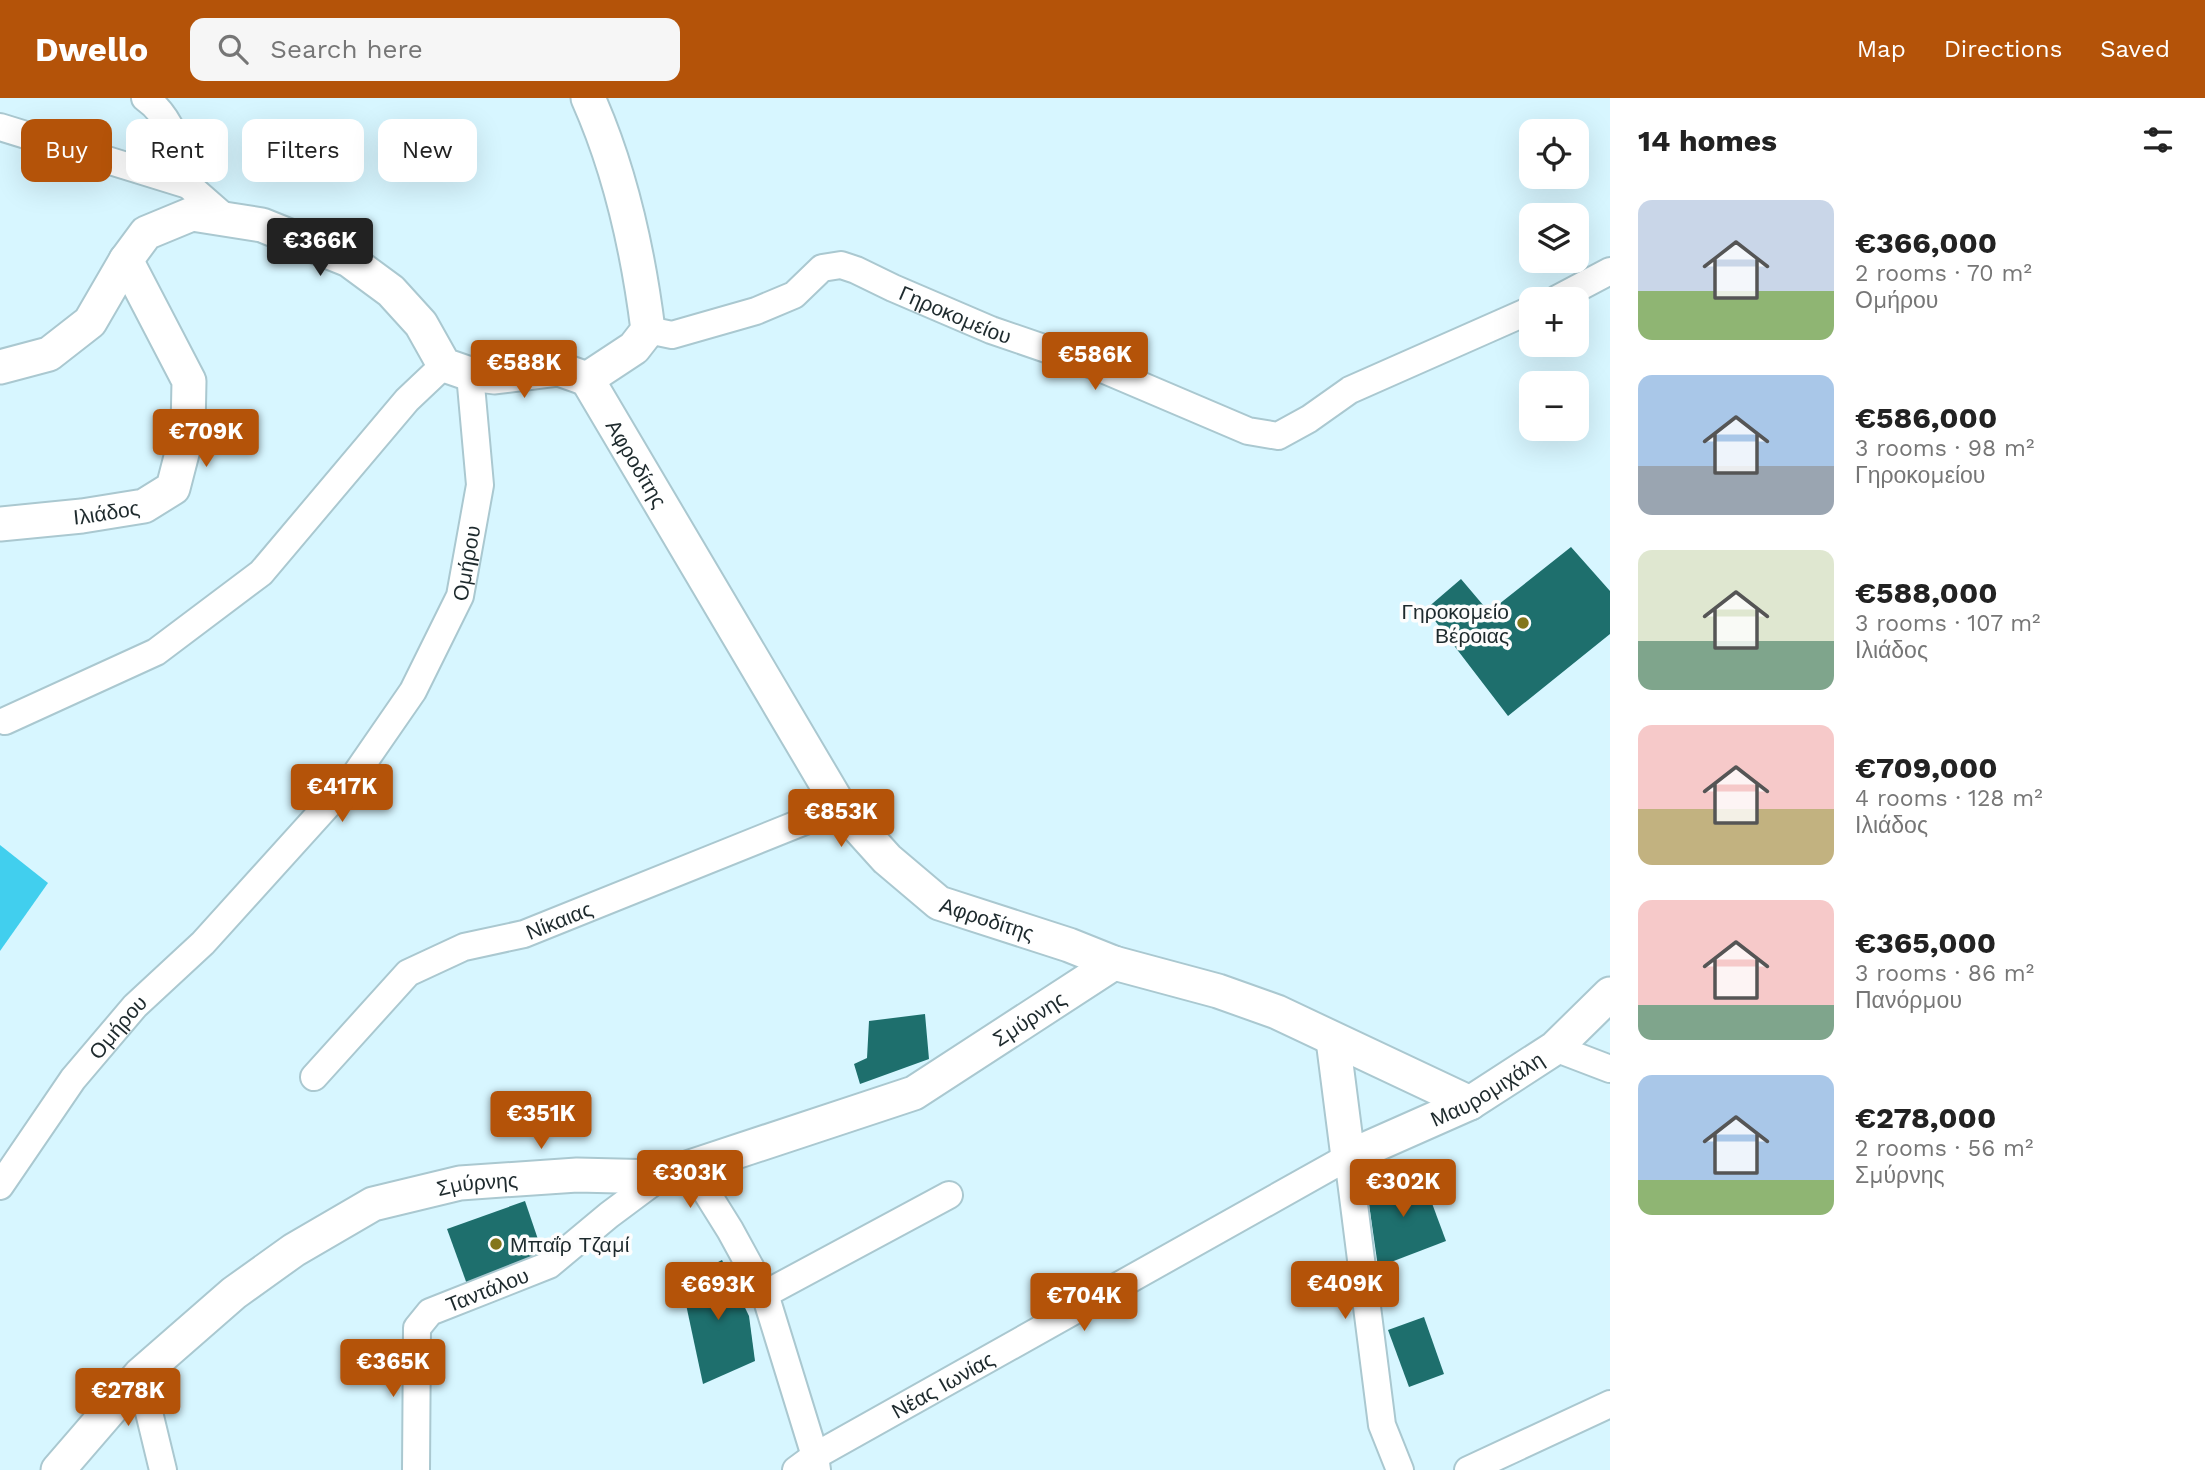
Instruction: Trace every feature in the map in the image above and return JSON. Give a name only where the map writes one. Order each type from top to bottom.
[{"type":"street","points":[[145,98],[166,119],[177,143],[188,184]]},
{"type":"street","points":[[5,721],[156,652],[261,573],[407,400],[457,370],[495,377],[559,369],[587,379],[634,348],[648,330],[632,231],[605,136],[588,98]]},
{"type":"street","points":[[0,127],[188,184],[228,220]]},
{"type":"street","name":"Ομήρου","points":[[0,367],[49,354],[90,322],[126,260],[146,233],[192,214],[262,225],[349,260],[391,291],[421,324],[457,370],[480,485],[460,596],[413,691],[355,775],[203,943],[135,1006],[90,1058],[0,1186]]},
{"type":"street","name":"Ιλιάδος","points":[[0,524],[82,516],[144,506],[173,488],[188,430],[190,381],[126,260]]},
{"type":"street","name":"Γηροκομείου","points":[[648,330],[672,335],[756,311],[794,295],[822,268],[841,265],[991,330],[1093,365],[1248,431],[1278,436],[1309,419],[1350,390],[1519,315]]},
{"type":"street","points":[[1579,287],[1610,271]]},
{"type":"street","name":"Αφροδίτης","points":[[587,379],[839,807],[887,859],[939,903],[1069,945],[1114,963],[1218,991],[1277,1012],[1470,1103]]},
{"type":"street","name":"Νίκαιας","points":[[314,1077],[408,973],[464,947],[524,934],[839,807]]},
{"type":"street","name":"Σμύρνης","points":[[58,1470],[140,1374],[233,1293],[294,1250],[373,1204],[460,1183],[577,1175],[660,1177],[914,1093],[1114,963]]},
{"type":"street","name":"Μαυρομιχάλη","points":[[1348,1157],[1470,1103],[1555,1048],[1610,994]]},
{"type":"street","points":[[1333,1040],[1382,1424],[1400,1470]]},
{"type":"street","points":[[1555,1048],[1610,1069]]},
{"type":"street","name":"Νέας Ιωνίας","points":[[809,1465],[1348,1157]]},
{"type":"street","points":[[690,1166],[730,1230],[765,1294],[809,1465]]},
{"type":"street","name":"Ταντάλου","points":[[416,1470],[417,1328],[430,1312],[549,1265],[608,1215],[660,1177]]},
{"type":"street","points":[[765,1294],[948,1195]]},
{"type":"street","points":[[140,1374],[163,1470]]},
{"type":"street","points":[[1468,1470],[1610,1404]]},
{"type":"shaded area","points":[[0,845],[48,883],[0,951]]},
{"type":"building","name":"Γηροκομείο Βέροιας","points":[[1571,547],[1610,591],[1610,634],[1508,716],[1426,609],[1461,579],[1489,612]]},
{"type":"building","points":[[925,1014],[929,1059],[860,1084],[854,1064],[867,1058],[869,1021]]},
{"type":"building","points":[[1420,1171],[1446,1241],[1378,1267],[1367,1190]]},
{"type":"building","name":"Μπαΐρ Τζαμί","points":[[525,1201],[545,1260],[468,1287],[447,1229]]},
{"type":"building","points":[[722,1260],[749,1316],[755,1361],[703,1384],[681,1281]]},
{"type":"building","points":[[1424,1317],[1444,1374],[1409,1387],[1388,1330]]},
{"type":"place","name":"Γηροκομείο Βέροιας","points":[[1523,623]]},
{"type":"place","name":"Μπαΐρ Τζαμί","points":[[496,1244]]}]
